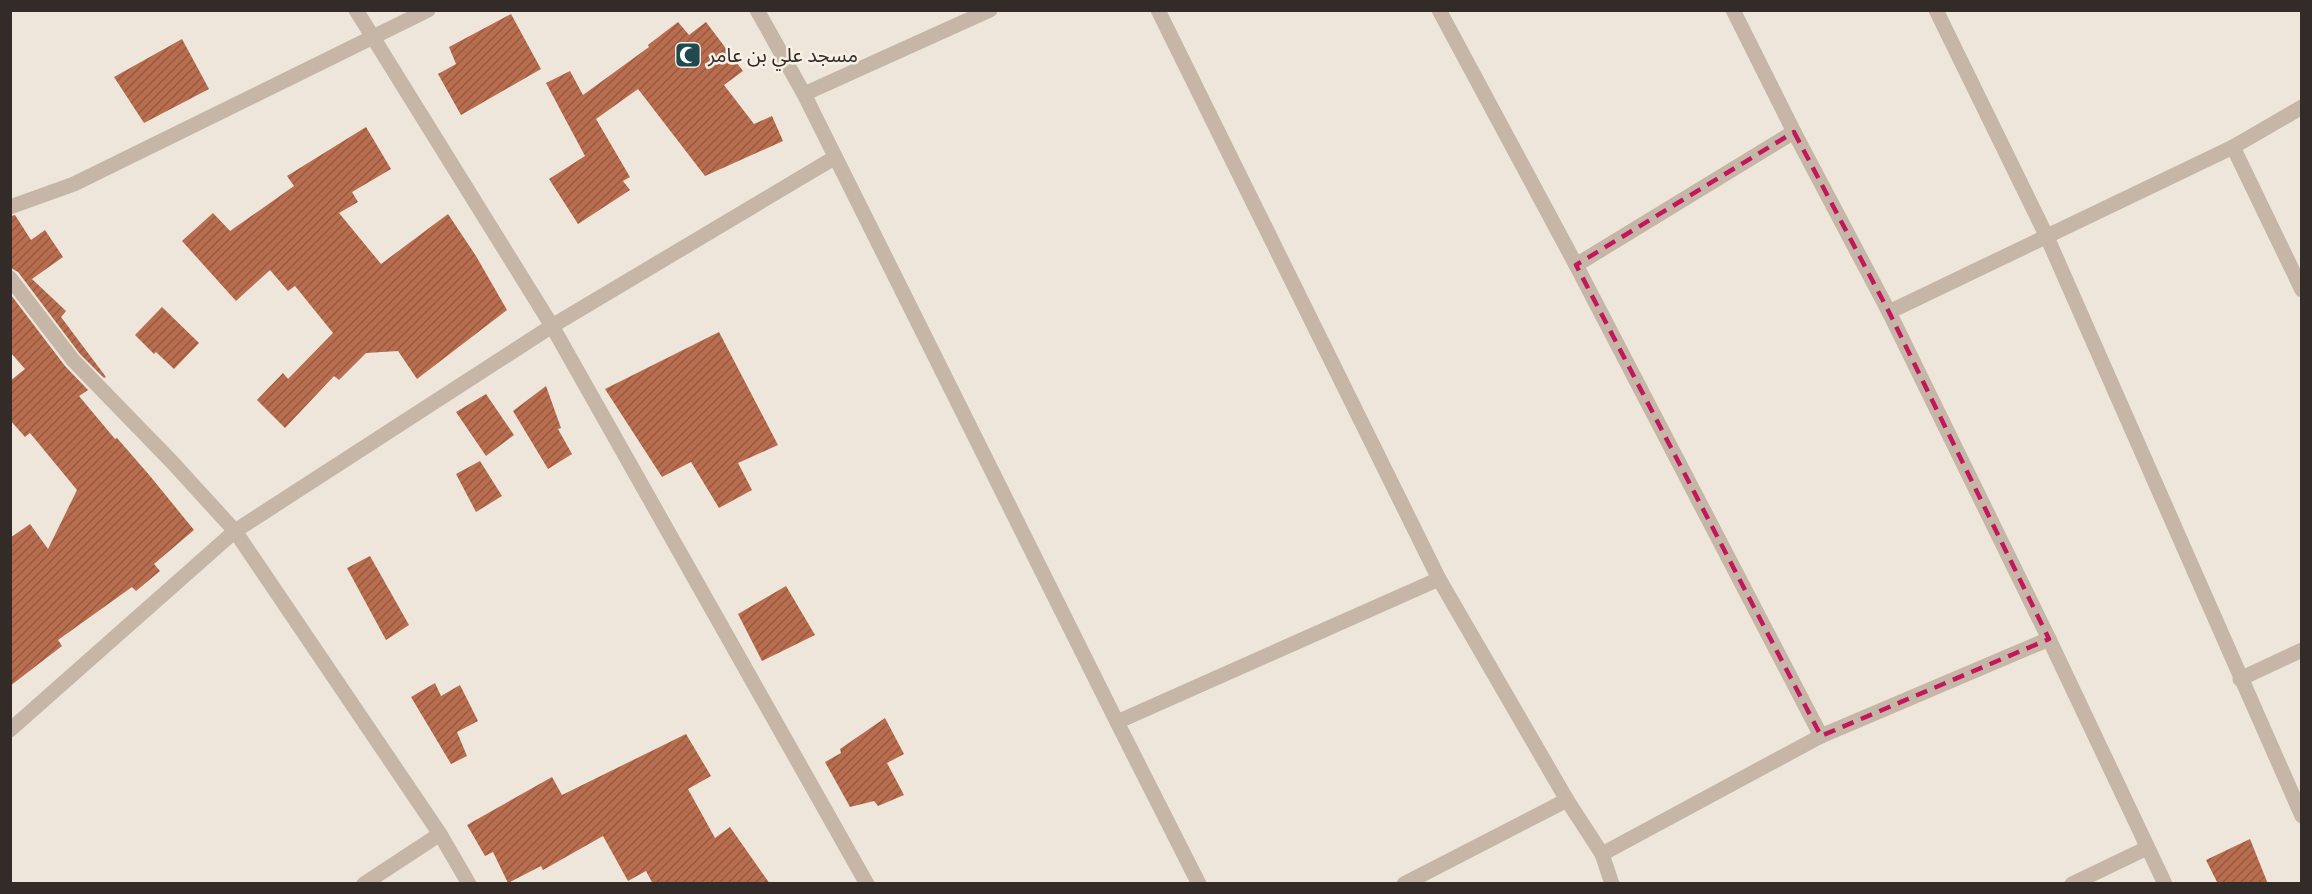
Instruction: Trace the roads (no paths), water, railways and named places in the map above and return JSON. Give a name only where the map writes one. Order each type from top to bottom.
[{"type":"street","points":[[356,10],[552,326],[867,884]]},
{"type":"street","points":[[10,207],[74,184],[428,10]]},
{"type":"street","points":[[757,10],[804,94],[1199,884]]},
{"type":"street","points":[[804,94],[990,10]]},
{"type":"street","points":[[1158,10],[1439,579],[1567,800],[1602,854],[1612,884]]},
{"type":"street","points":[[1439,10],[1576,266],[1821,736]]},
{"type":"street","points":[[1733,10],[1889,312],[2049,639],[2165,884]]},
{"type":"street","points":[[1936,10],[2047,237],[2301,816]]},
{"type":"street","points":[[1889,312],[2233,147],[2301,107]]},
{"type":"street","points":[[1576,266],[1794,132]]},
{"type":"street","points":[[2233,147],[2301,290]]},
{"type":"street","points":[[10,730],[235,531],[552,326],[834,158]]},
{"type":"street","points":[[10,278],[73,360],[235,531],[440,834],[469,884]]},
{"type":"street","points":[[1117,722],[1439,579]]},
{"type":"street","points":[[1602,854],[1821,736],[2049,639]]},
{"type":"street","points":[[2240,679],[2301,650]]},
{"type":"street","points":[[1404,884],[1567,800]]},
{"type":"street","points":[[364,884],[440,834]]},
{"type":"street","points":[[2072,884],[2147,848]]},
{"type":"place","name":"مسجد علي بن عامر","points":[[688,55]]}]
